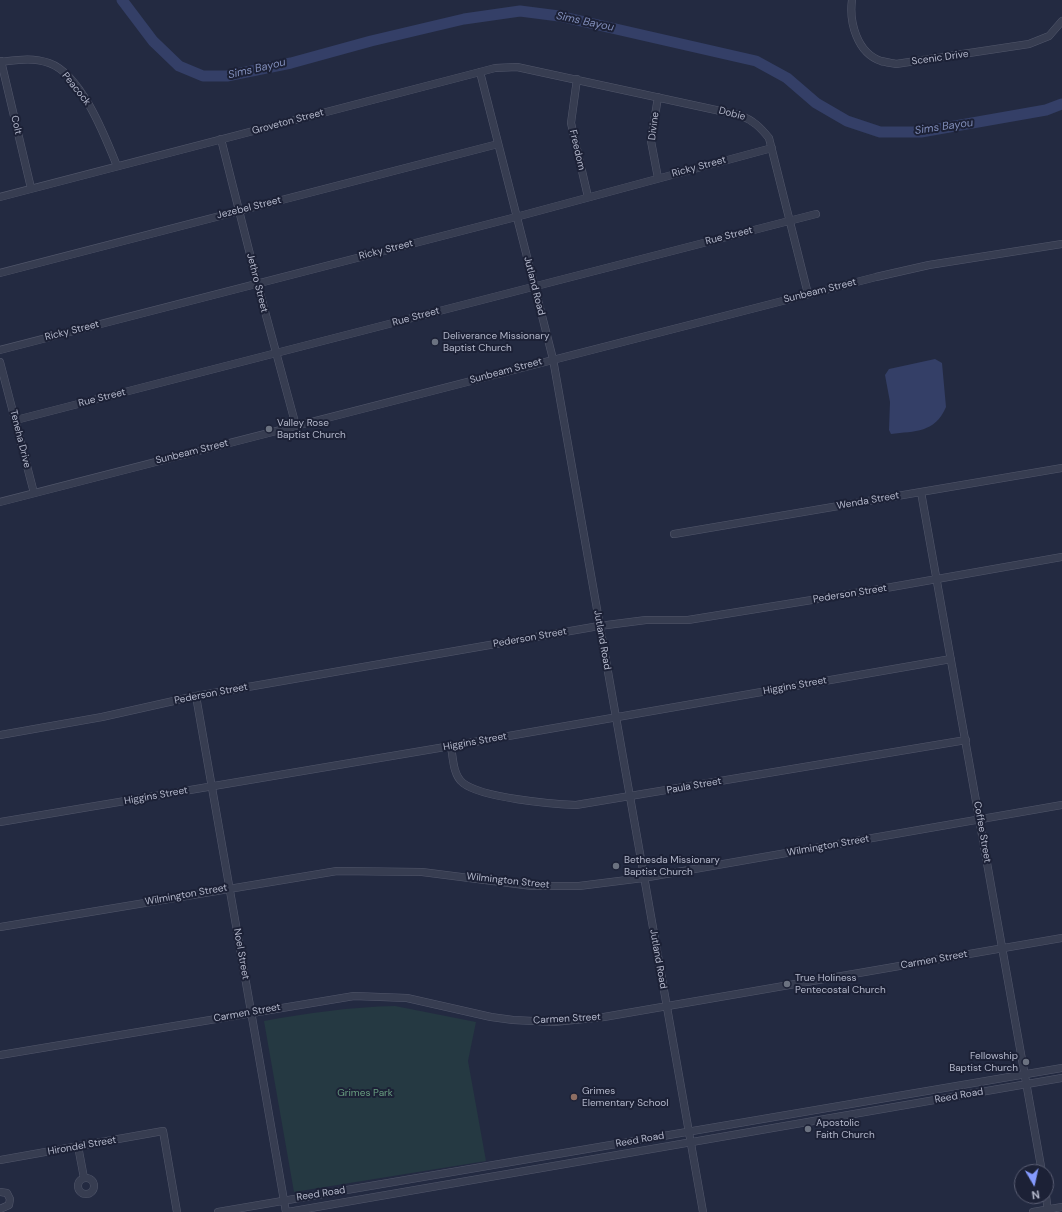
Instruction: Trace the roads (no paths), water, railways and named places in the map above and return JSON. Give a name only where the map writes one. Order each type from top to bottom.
[{"type":"street","name":"Scenic Drive","points":[[852,0],[850,10],[854,31],[866,51],[879,60],[896,64],[1029,44],[1049,36],[1062,21]]},
{"type":"street","name":"Peacock","points":[[1,61],[29,58],[50,63],[66,73],[91,108],[117,166]]},
{"type":"street","name":"Colt","points":[[1,61],[31,188]]},
{"type":"street","name":"Groveton Street","points":[[0,197],[495,68],[517,67],[577,79]]},
{"type":"street","name":"Jutland Road","points":[[480,72],[533,287],[553,359],[643,878],[690,1131],[703,1212]]},
{"type":"street","name":"Dobie","points":[[577,79],[739,115],[751,119],[760,127],[769,138],[772,148],[808,294]]},
{"type":"street","name":"Freedom","points":[[577,79],[571,124],[588,197]]},
{"type":"street","name":"Divine","points":[[658,97],[651,141],[658,178]]},
{"type":"street","name":"Jethro Street","points":[[221,139],[275,352],[296,426]]},
{"type":"street","name":"Jezebel Street","points":[[0,272],[498,144]]},
{"type":"street","name":"Ricky Street","points":[[0,350],[772,148]]},
{"type":"street","name":"Rue Street","points":[[16,420],[275,352],[288,351],[816,214]]},
{"type":"street","name":"Sunbeam Street","points":[[0,502],[808,294],[929,265],[1062,244]]},
{"type":"street","name":"Teneha Drive","points":[[0,362],[34,493]]},
{"type":"street","name":"Wenda Street","points":[[674,534],[1062,468]]},
{"type":"street","name":"Coffee Street","points":[[921,492],[1041,1164]]},
{"type":"street","name":"Pederson Street","points":[[0,735],[102,717],[196,696],[599,626],[646,620],[688,620],[1062,557]]},
{"type":"street","name":"Higgins Street","points":[[0,822],[451,746],[951,659]]},
{"type":"street","name":"Noel Street","points":[[196,696],[287,1212]]},
{"type":"street","name":"Paula Street","points":[[451,746],[454,768],[462,783],[477,790],[544,804],[576,805],[966,740]]},
{"type":"street","name":"Wilmington Street","points":[[0,927],[337,871],[422,872],[532,886],[579,886],[643,878],[1062,805]]},
{"type":"street","name":"Carmen Street","points":[[0,1055],[354,996],[407,998],[491,1017],[532,1021],[554,1022],[604,1017],[1062,938]]},
{"type":"street","name":"Reed Road","points":[[218,1212],[1062,1068]]},
{"type":"street","name":"Reed Road","points":[[287,1212],[1062,1078]]},
{"type":"street","points":[[897,1095],[898,1106]]},
{"type":"street","points":[[788,1114],[790,1126]]},
{"type":"street","name":"Hirondel Street","points":[[0,1160],[164,1132],[176,1212]]},
{"type":"street","points":[[78,1146],[84,1178]]},
{"type":"street","points":[[584,1150],[586,1160]]},
{"type":"street","points":[[502,1163],[504,1174]]},
{"type":"street","points":[[385,1184],[387,1194]]},
{"type":"street","points":[[0,1191],[7,1194],[10,1199],[9,1205],[0,1209]]},
{"type":"street","points":[[1034,1212],[1048,1211],[1062,1207]]},
{"type":"water","points":[[935,359],[942,363],[946,407],[941,416],[936,422],[923,429],[891,434],[889,430],[890,402],[885,375],[889,369]]},
{"type":"waterway","name":"Sims Bayou","points":[[122,0],[153,41],[179,66],[203,76],[227,76],[291,63],[371,41],[464,19],[520,11],[559,16],[756,61],[787,78],[816,103],[847,121],[880,132],[921,132],[1046,110],[1062,104]]},
{"type":"place","name":"Deliverance Missionary Baptist Church","points":[[435,342]]},
{"type":"place","name":"Valley Rose Baptist Church","points":[[269,429]]},
{"type":"place","name":"Bethesda Missionary Baptist Church","points":[[616,866]]},
{"type":"place","name":"True Holiness Pentecostal Church","points":[[787,984]]},
{"type":"place","name":"Fellowship Baptist Church","points":[[1026,1062]]},
{"type":"place","name":"Grimes Elementary School","points":[[574,1097]]},
{"type":"place","name":"Apostolic Faith Church","points":[[808,1129]]},
{"type":"park label","name":"Grimes Park","points":[[365,1093]]}]
